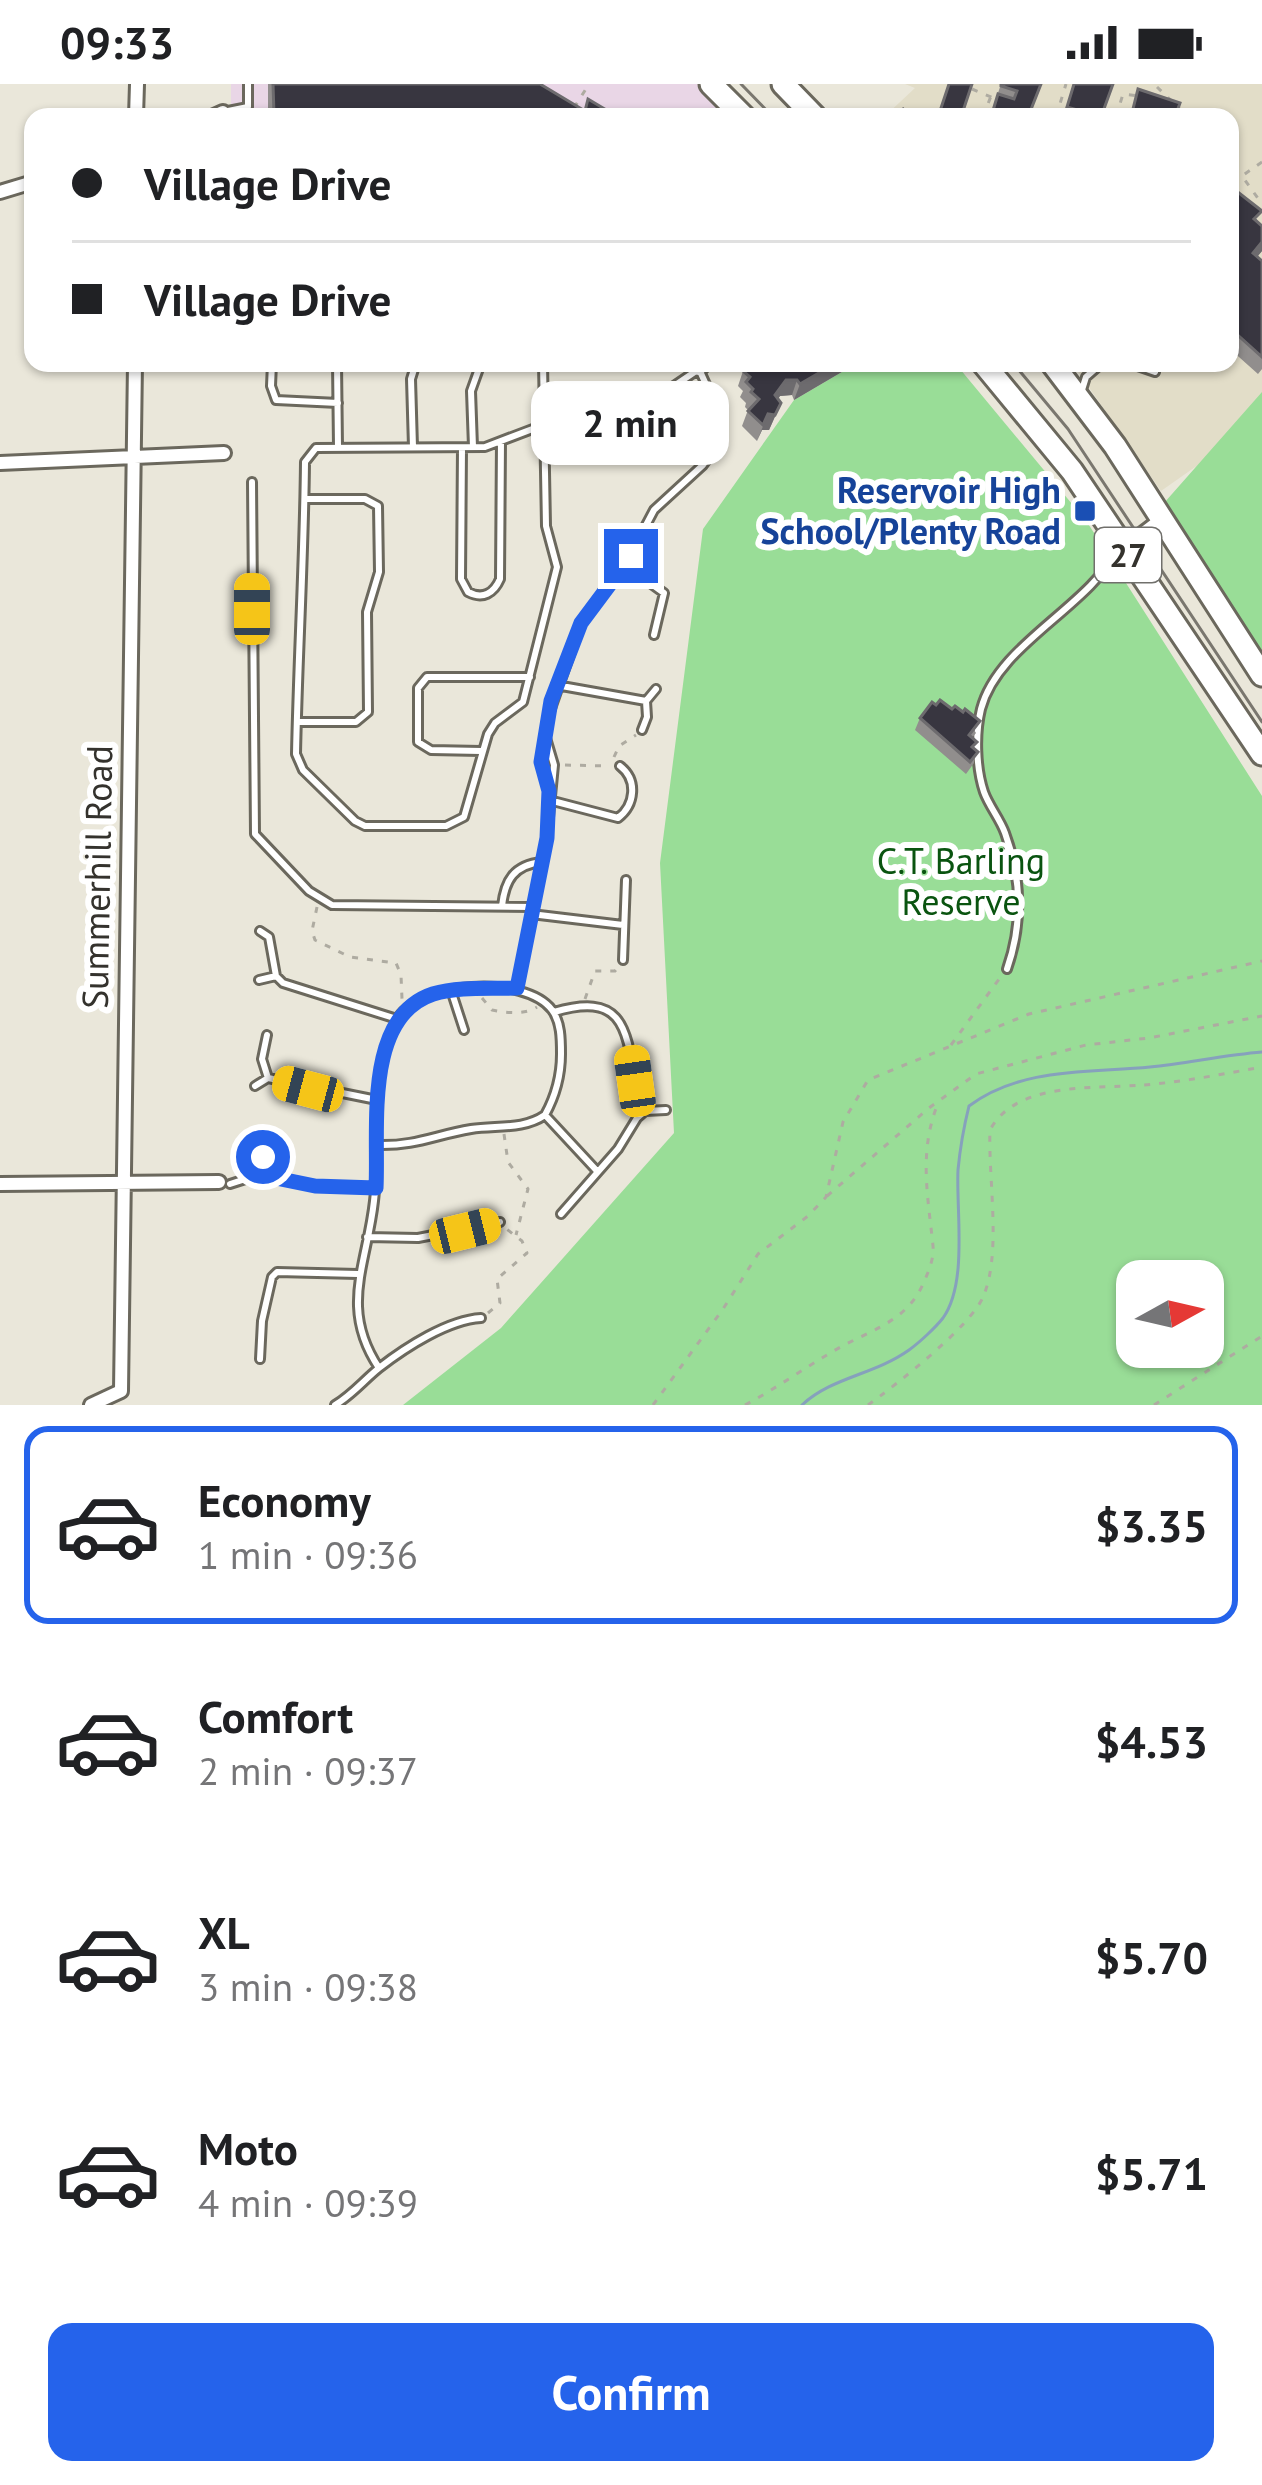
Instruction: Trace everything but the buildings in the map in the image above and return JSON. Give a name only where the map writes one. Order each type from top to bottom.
[{"type":"highway","points":[[711,84],[734,108]]},
{"type":"highway","points":[[783,84],[806,108]]},
{"type":"highway","name":"27","points":[[990,372],[1072,471],[1262,754]]},
{"type":"highway","name":"27","points":[[1059,372],[1262,675]]},
{"type":"highway","points":[[1123,548],[1164,523]]},
{"type":"street","name":"Summerhill Road","points":[[91,1405],[121,1391],[135,372]]},
{"type":"street","points":[[0,463],[224,453]]},
{"type":"street","points":[[0,1184],[224,1183]]},
{"type":"lane","points":[[272,372],[276,400],[338,403]]},
{"type":"lane","points":[[337,372],[338,448]]},
{"type":"lane","points":[[413,372],[413,447]]},
{"type":"lane","points":[[473,448],[471,392],[478,372]]},
{"type":"lane","points":[[544,372],[547,424],[546,526],[557,567],[523,702],[495,724],[482,752],[468,809],[458,823],[365,826],[297,763],[309,454],[316,448],[473,448],[501,441],[547,424],[588,408],[646,405],[694,372]]},
{"type":"lane","points":[[517,988],[542,862],[554,765],[545,735],[556,685],[581,623],[625,566],[654,510],[703,465],[721,441],[722,420],[705,372]]},
{"type":"lane","points":[[1080,397],[1092,372]]},
{"type":"lane","points":[[462,448],[460,579],[468,592],[483,596],[500,579],[501,441]]},
{"type":"lane","points":[[252,482],[255,834],[320,900],[332,904],[502,906],[623,925]]},
{"type":"lane","points":[[297,722],[356,722],[368,712],[367,612],[379,572],[378,506],[365,500],[305,500]]},
{"type":"lane","points":[[1007,969],[1019,936],[1019,882],[1005,832],[983,791],[977,749],[981,707],[1000,673],[1123,548]]},
{"type":"lane","points":[[625,566],[664,593],[654,634]]},
{"type":"lane","points":[[1102,574],[1140,574]]},
{"type":"lane","points":[[482,752],[431,750],[418,742],[418,688],[427,677],[530,677]]},
{"type":"lane","points":[[556,685],[646,701]]},
{"type":"lane","points":[[642,730],[646,701],[656,688]]},
{"type":"lane","points":[[549,796],[618,818],[629,806],[632,791],[632,780],[620,766]]},
{"type":"lane","points":[[502,906],[514,872],[542,862]]},
{"type":"lane","points":[[623,960],[626,880]]},
{"type":"lane","points":[[260,931],[268,937],[276,976],[295,989],[397,1019]]},
{"type":"lane","points":[[259,980],[276,976]]},
{"type":"lane","points":[[378,1145],[412,1146],[450,1133],[527,1124],[545,1115],[560,1078],[561,1040],[554,1012],[517,988],[477,989],[421,999],[397,1019],[385,1051],[377,1100],[376,1188],[358,1274],[357,1319],[363,1343],[379,1368]]},
{"type":"lane","points":[[451,991],[464,1030]]},
{"type":"lane","points":[[554,1012],[601,1006],[623,1023],[635,1081]]},
{"type":"lane","points":[[267,1034],[262,1059],[268,1078]]},
{"type":"lane","points":[[255,1086],[268,1078],[377,1100]]},
{"type":"lane","points":[[562,1214],[645,1112],[666,1110]]},
{"type":"lane","points":[[545,1115],[597,1171]]},
{"type":"lane","points":[[261,1174],[266,1139]]},
{"type":"lane","points":[[224,1183],[261,1174],[315,1186],[376,1188]]},
{"type":"lane","points":[[367,1238],[418,1238],[499,1222]]},
{"type":"lane","points":[[260,1358],[262,1321],[277,1272],[358,1274]]},
{"type":"lane","points":[[335,1405],[379,1368],[464,1319],[481,1318]]},
{"type":"path","points":[[1157,87],[1176,108]]},
{"type":"path","points":[[970,89],[1000,100],[998,107]]},
{"type":"path","points":[[1119,108],[1123,94],[1142,97]]},
{"type":"path","points":[[986,108],[991,96]]},
{"type":"path","points":[[1256,210],[1262,205],[1242,176],[1262,162]]},
{"type":"path","points":[[565,765],[610,768],[619,746],[642,730]]},
{"type":"path","points":[[320,900],[312,931],[315,940],[350,957],[396,963],[406,1008]]},
{"type":"path","points":[[584,1005],[592,974],[614,971],[623,960]]},
{"type":"path","points":[[826,1197],[843,1122],[868,1080],[1030,1014],[1262,961]]},
{"type":"path","points":[[950,1046],[1007,969]]},
{"type":"path","points":[[477,989],[487,1006],[499,1012],[525,1012],[542,1001]]},
{"type":"path","points":[[653,1405],[758,1254],[976,1075],[1086,1045],[1262,1016]]},
{"type":"path","points":[[868,1405],[921,1362],[983,1299],[992,1257],[990,1130],[1000,1112],[1030,1099],[1084,1087],[1142,1085],[1262,1066]]},
{"type":"path","points":[[746,1405],[842,1346],[884,1327],[920,1293],[934,1252],[925,1164],[927,1137],[940,1100]]},
{"type":"path","points":[[503,1126],[508,1162],[528,1189],[516,1235]]},
{"type":"path","points":[[481,1318],[500,1303],[497,1279],[527,1253],[516,1235],[499,1222]]},
{"type":"path","points":[[1154,1405],[1262,1336]]},
{"type":"shaded area","points":[[231,84],[697,84],[720,108],[231,108]]},
{"type":"shaded area","points":[[905,84],[1262,84],[1262,420],[1161,491],[1078,372],[1239,372],[1239,108],[894,108],[915,88]]},
{"type":"green space","name":"C.T. Barling Reserve","points":[[842,372],[962,372],[1087,522],[1262,796],[1262,1405],[403,1405],[501,1328],[674,1133],[660,863],[703,529],[794,400]]},
{"type":"green space","points":[[1262,392],[1262,672],[1157,511]]},
{"type":"waterway","points":[[802,1405],[826,1388],[896,1358],[943,1318],[956,1286],[958,1170],[969,1106],[989,1093],[1033,1078],[1262,1052]]},
{"type":"tram line","points":[[741,84],[764,108]]},
{"type":"tram line","points":[[1020,372],[1068,429],[1262,722]]},
{"type":"place","name":"Reservoir High School/Plenty Road","points":[[1085,511]]},
{"type":"route","points":[[263,1157],[261,1174],[266,1176],[315,1186],[376,1188],[377,1100],[385,1051],[397,1019],[404,1010],[438,992],[517,988],[547,838],[549,791],[541,762],[551,701],[581,623],[631,556]]}]
